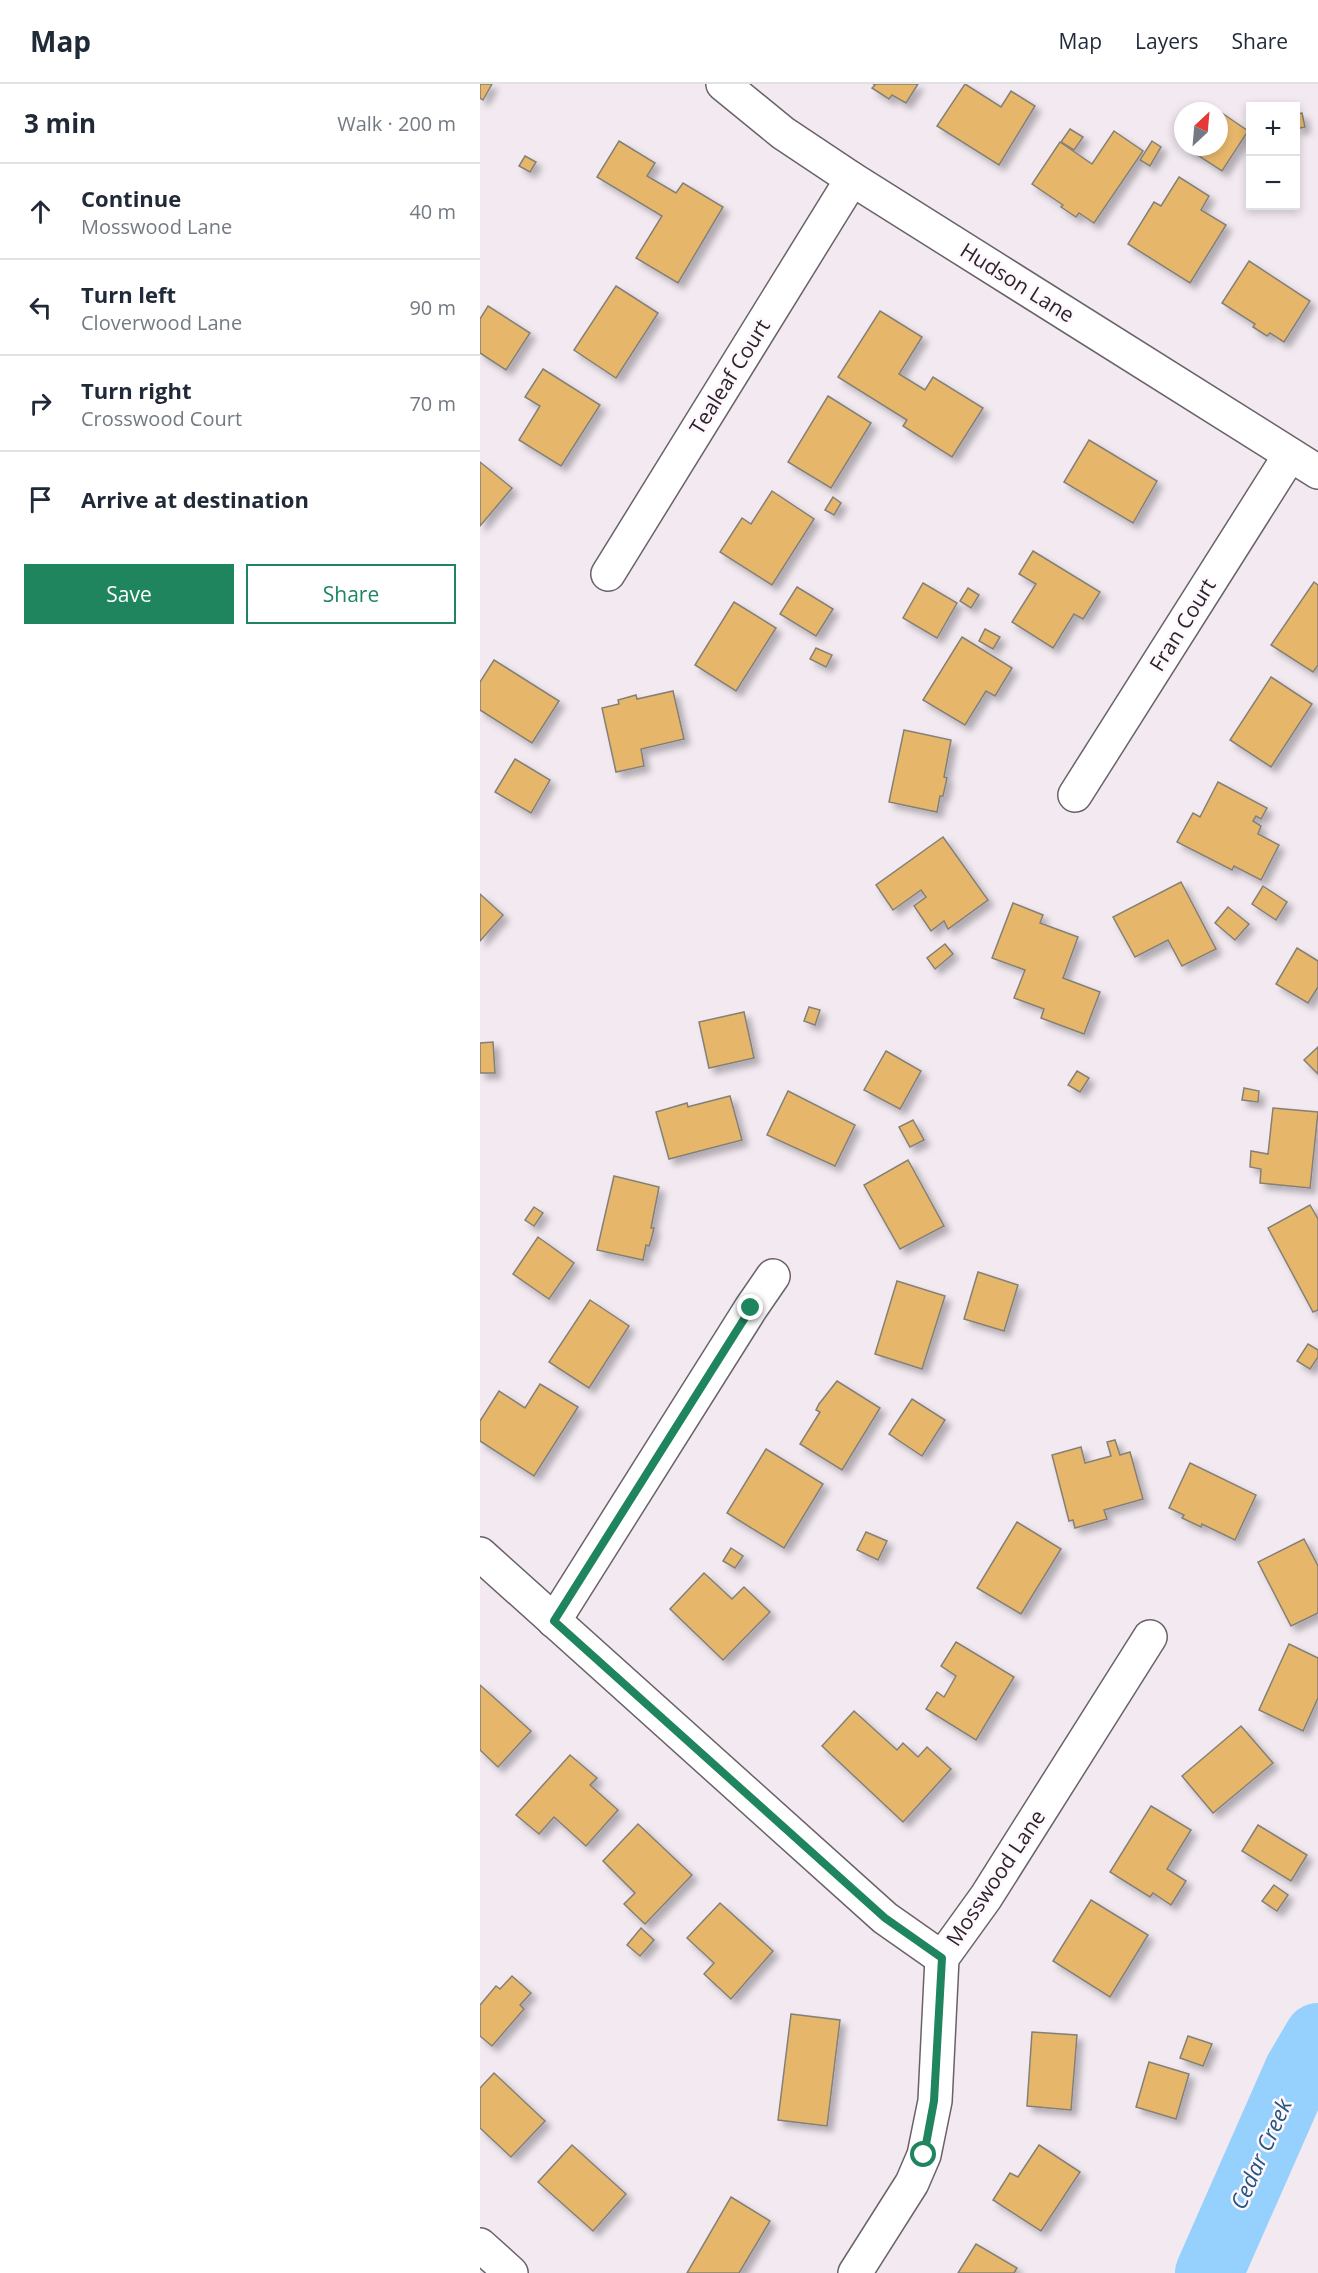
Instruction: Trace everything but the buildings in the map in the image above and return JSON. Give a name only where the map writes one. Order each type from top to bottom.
[{"type":"street","name":"Hudson Lane","points":[[723,84],[783,133],[852,179],[1318,472]]},
{"type":"street","name":"Tealeaf Court","points":[[608,574],[852,179]]},
{"type":"street","name":"Fran Court","points":[[1076,795],[1290,455]]},
{"type":"street","points":[[554,1621],[744,1318],[773,1276]]},
{"type":"street","points":[[480,1554],[885,1918],[942,1958]]},
{"type":"street","name":"Mosswood Lane","points":[[855,2273],[912,2183],[924,2155],[934,2101],[942,1958],[986,1898],[1150,1637]]},
{"type":"street","points":[[480,2245],[511,2273]]},
{"type":"waterway","name":"Cedar Creek","points":[[1209,2273],[1298,2071],[1318,2037]]},
{"type":"route","points":[[751,1308],[554,1621],[885,1918],[942,1958],[934,2101],[924,2155]]}]
